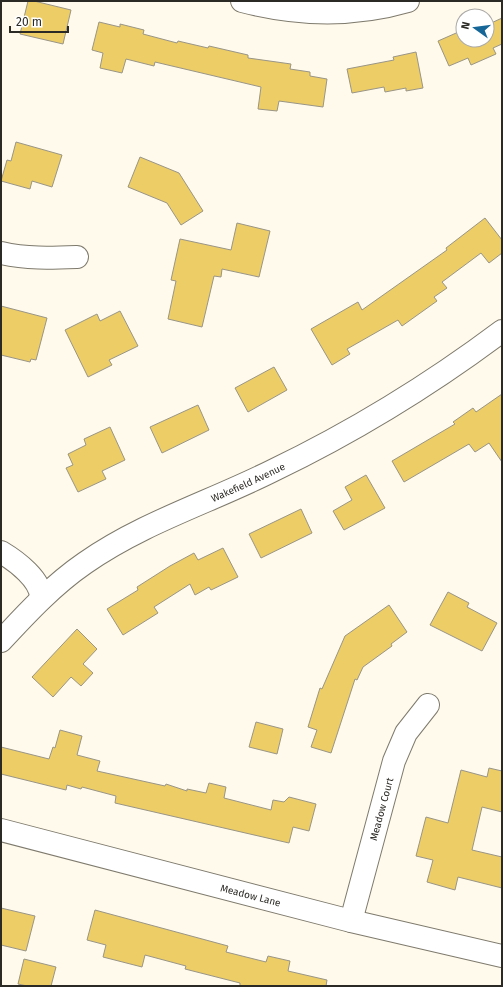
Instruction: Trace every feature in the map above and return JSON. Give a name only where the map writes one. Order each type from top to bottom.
[{"type":"street","points":[[242,1],[275,9],[323,12],[365,10],[408,1]]},
{"type":"street","points":[[1,253],[17,257],[76,257]]},
{"type":"street","name":"Wakefield Avenue","points":[[1,641],[41,599],[75,570],[107,549],[141,530],[272,471],[339,437],[425,385],[502,331]]},
{"type":"street","points":[[1,552],[20,565],[32,578],[41,591],[41,599]]},
{"type":"street","name":"Meadow Court","points":[[351,921],[394,760],[406,733],[428,705]]},
{"type":"street","name":"Meadow Lane","points":[[1,830],[351,921],[502,956]]},
{"type":"building","points":[[28,1],[34,1],[71,10],[63,44],[20,34]]},
{"type":"building","points":[[502,18],[502,44],[495,47],[495,21]]},
{"type":"building","points":[[99,22],[120,27],[120,24],[144,30],[143,34],[177,43],[178,41],[208,48],[209,46],[248,55],[248,58],[291,64],[290,69],[310,72],[310,76],[327,79],[323,107],[279,101],[277,111],[258,109],[261,87],[155,62],[154,66],[126,59],[122,73],[100,68],[103,53],[92,50]]},
{"type":"building","points":[[455,34],[455,48],[493,48],[496,54],[471,65],[468,58],[449,66],[438,41]]},
{"type":"building","points":[[416,52],[423,88],[406,91],[406,88],[385,92],[384,87],[352,93],[347,69],[394,60],[393,57]]},
{"type":"building","points":[[16,142],[62,155],[52,187],[32,181],[30,189],[1,181],[7,160],[11,161]]},
{"type":"building","points":[[140,157],[179,173],[203,211],[181,225],[167,203],[128,187]]},
{"type":"building","points":[[485,218],[502,240],[502,253],[489,263],[481,253],[442,282],[447,288],[434,297],[437,301],[402,326],[398,320],[347,349],[350,354],[332,365],[311,329],[358,302],[362,310],[447,250],[446,248]]},
{"type":"building","points":[[237,223],[270,231],[259,277],[222,269],[221,277],[214,276],[202,327],[168,319],[176,281],[171,280],[180,239],[231,250]]},
{"type":"building","points":[[1,306],[47,318],[36,360],[31,359],[30,362],[1,355]]},
{"type":"building","points":[[120,311],[138,346],[109,360],[112,365],[88,377],[65,330],[97,314],[100,321]]},
{"type":"building","points":[[274,367],[287,390],[248,412],[235,388]]},
{"type":"building","points":[[502,394],[502,462],[489,443],[475,452],[469,444],[404,482],[392,461],[455,424],[453,422],[473,408],[476,412]]},
{"type":"building","points":[[198,405],[209,430],[162,453],[150,427]]},
{"type":"building","points":[[110,427],[125,460],[102,471],[106,479],[78,492],[66,468],[73,465],[68,454],[86,445],[84,439]]},
{"type":"building","points":[[366,475],[385,508],[344,530],[333,511],[352,500],[345,487]]},
{"type":"building","points":[[301,509],[312,533],[261,558],[249,534]]},
{"type":"building","points":[[223,548],[238,577],[211,590],[209,587],[195,595],[190,584],[154,607],[158,613],[123,635],[107,609],[138,590],[137,587],[194,553],[198,560]]},
{"type":"building","points":[[448,592],[469,603],[467,607],[497,623],[482,651],[430,625]]},
{"type":"building","points":[[389,605],[407,632],[391,644],[392,646],[363,667],[357,680],[355,679],[331,753],[311,747],[317,730],[308,727],[320,688],[322,689],[345,636]]},
{"type":"building","points":[[77,629],[97,649],[83,664],[93,673],[81,686],[71,677],[53,697],[32,677]]},
{"type":"building","points":[[256,722],[283,729],[277,754],[249,747]]},
{"type":"building","points":[[60,730],[82,736],[77,755],[100,761],[97,771],[165,786],[166,784],[187,791],[187,789],[206,793],[209,783],[226,787],[224,798],[271,810],[273,800],[284,802],[289,797],[316,804],[309,831],[293,827],[289,843],[115,803],[116,796],[82,787],[81,789],[67,785],[66,790],[1,774],[1,747],[49,759],[53,747],[55,748]]},
{"type":"building","points":[[489,768],[502,771],[502,812],[482,807],[472,850],[502,857],[502,888],[458,877],[455,890],[427,882],[433,860],[416,856],[426,817],[448,823],[461,770],[487,777]]},
{"type":"building","points":[[1,908],[35,916],[26,951],[1,945]]},
{"type":"building","points":[[95,910],[228,946],[226,952],[266,962],[268,956],[290,961],[288,971],[327,980],[326,986],[240,986],[240,983],[185,969],[186,966],[145,955],[142,967],[103,957],[106,945],[87,940]]},
{"type":"building","points":[[24,959],[56,967],[51,986],[27,986],[18,984]]}]
